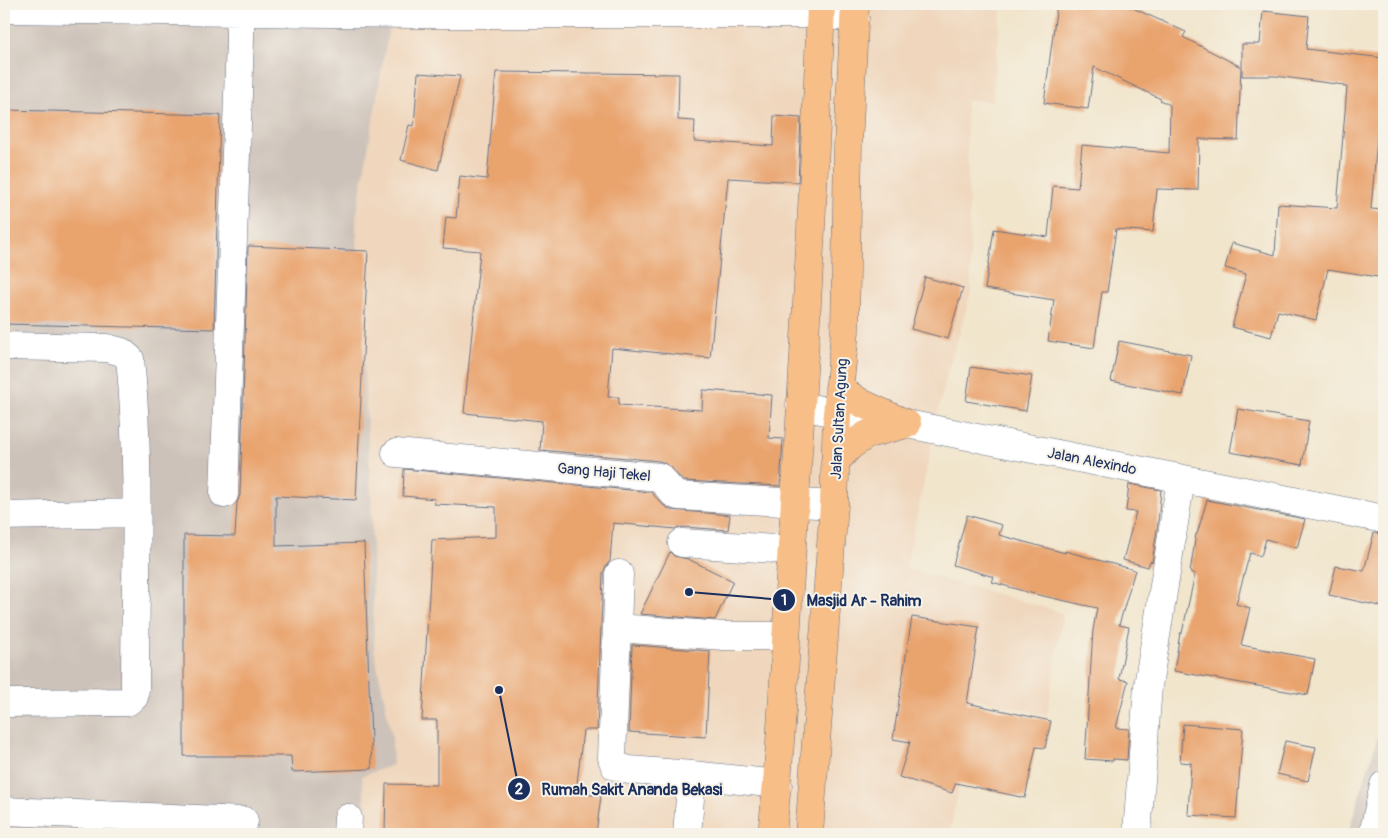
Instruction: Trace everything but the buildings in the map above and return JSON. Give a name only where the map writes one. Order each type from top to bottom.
[{"type":"highway","points":[[772,834],[778,784],[791,550],[796,503],[800,405],[809,286],[821,9]]},
{"type":"highway","name":"Jalan Sultan Agung","points":[[809,834],[834,505],[838,401],[845,332],[848,145],[855,11]]},
{"type":"highway","points":[[838,401],[861,403],[907,424]]},
{"type":"highway","points":[[835,462],[850,446],[868,434],[907,424]]},
{"type":"street","points":[[4,9],[94,7],[240,12],[413,9],[821,9],[855,11]]},
{"type":"street","points":[[224,494],[240,58],[240,12]]},
{"type":"street","points":[[4,346],[107,348],[122,352],[130,359],[134,402],[136,513],[136,689],[134,697],[127,702],[4,703]]},
{"type":"street","points":[[800,405],[838,401]]},
{"type":"street","name":"Jalan Alexindo","points":[[907,424],[1384,519]]},
{"type":"street","name":"Gang Haji Tekel","points":[[396,453],[659,477],[678,496],[834,505]]},
{"type":"street","points":[[1137,834],[1148,686],[1181,479]]},
{"type":"street","points":[[4,516],[136,513]]},
{"type":"street","points":[[682,543],[791,550]]},
{"type":"street","points":[[619,574],[612,758],[615,766],[629,770],[778,784]]},
{"type":"street","points":[[618,628],[724,636],[786,636]]},
{"type":"street","points":[[688,834],[692,775]]},
{"type":"street","points":[[1373,834],[1384,785]]},
{"type":"street","points":[[4,810],[244,821]]},
{"type":"shaded area","points":[[4,4],[393,4],[356,219],[371,495],[374,649],[392,737],[393,765],[362,776],[368,834],[4,834]]},
{"type":"shaded area","points":[[393,4],[975,4],[1001,11],[992,101],[966,101],[971,292],[943,389],[906,568],[1063,613],[1047,716],[976,698],[950,834],[368,834],[362,776],[393,765],[392,737],[374,649],[371,495],[356,219]]},
{"type":"shaded area","points":[[1384,717],[1384,834],[1349,834],[1350,826]]},
{"type":"place","name":"Masjid Ar - Rahim","points":[[689,592]]},
{"type":"place","name":"Rumah Sakit Ananda Bekasi","points":[[499,690]]}]
